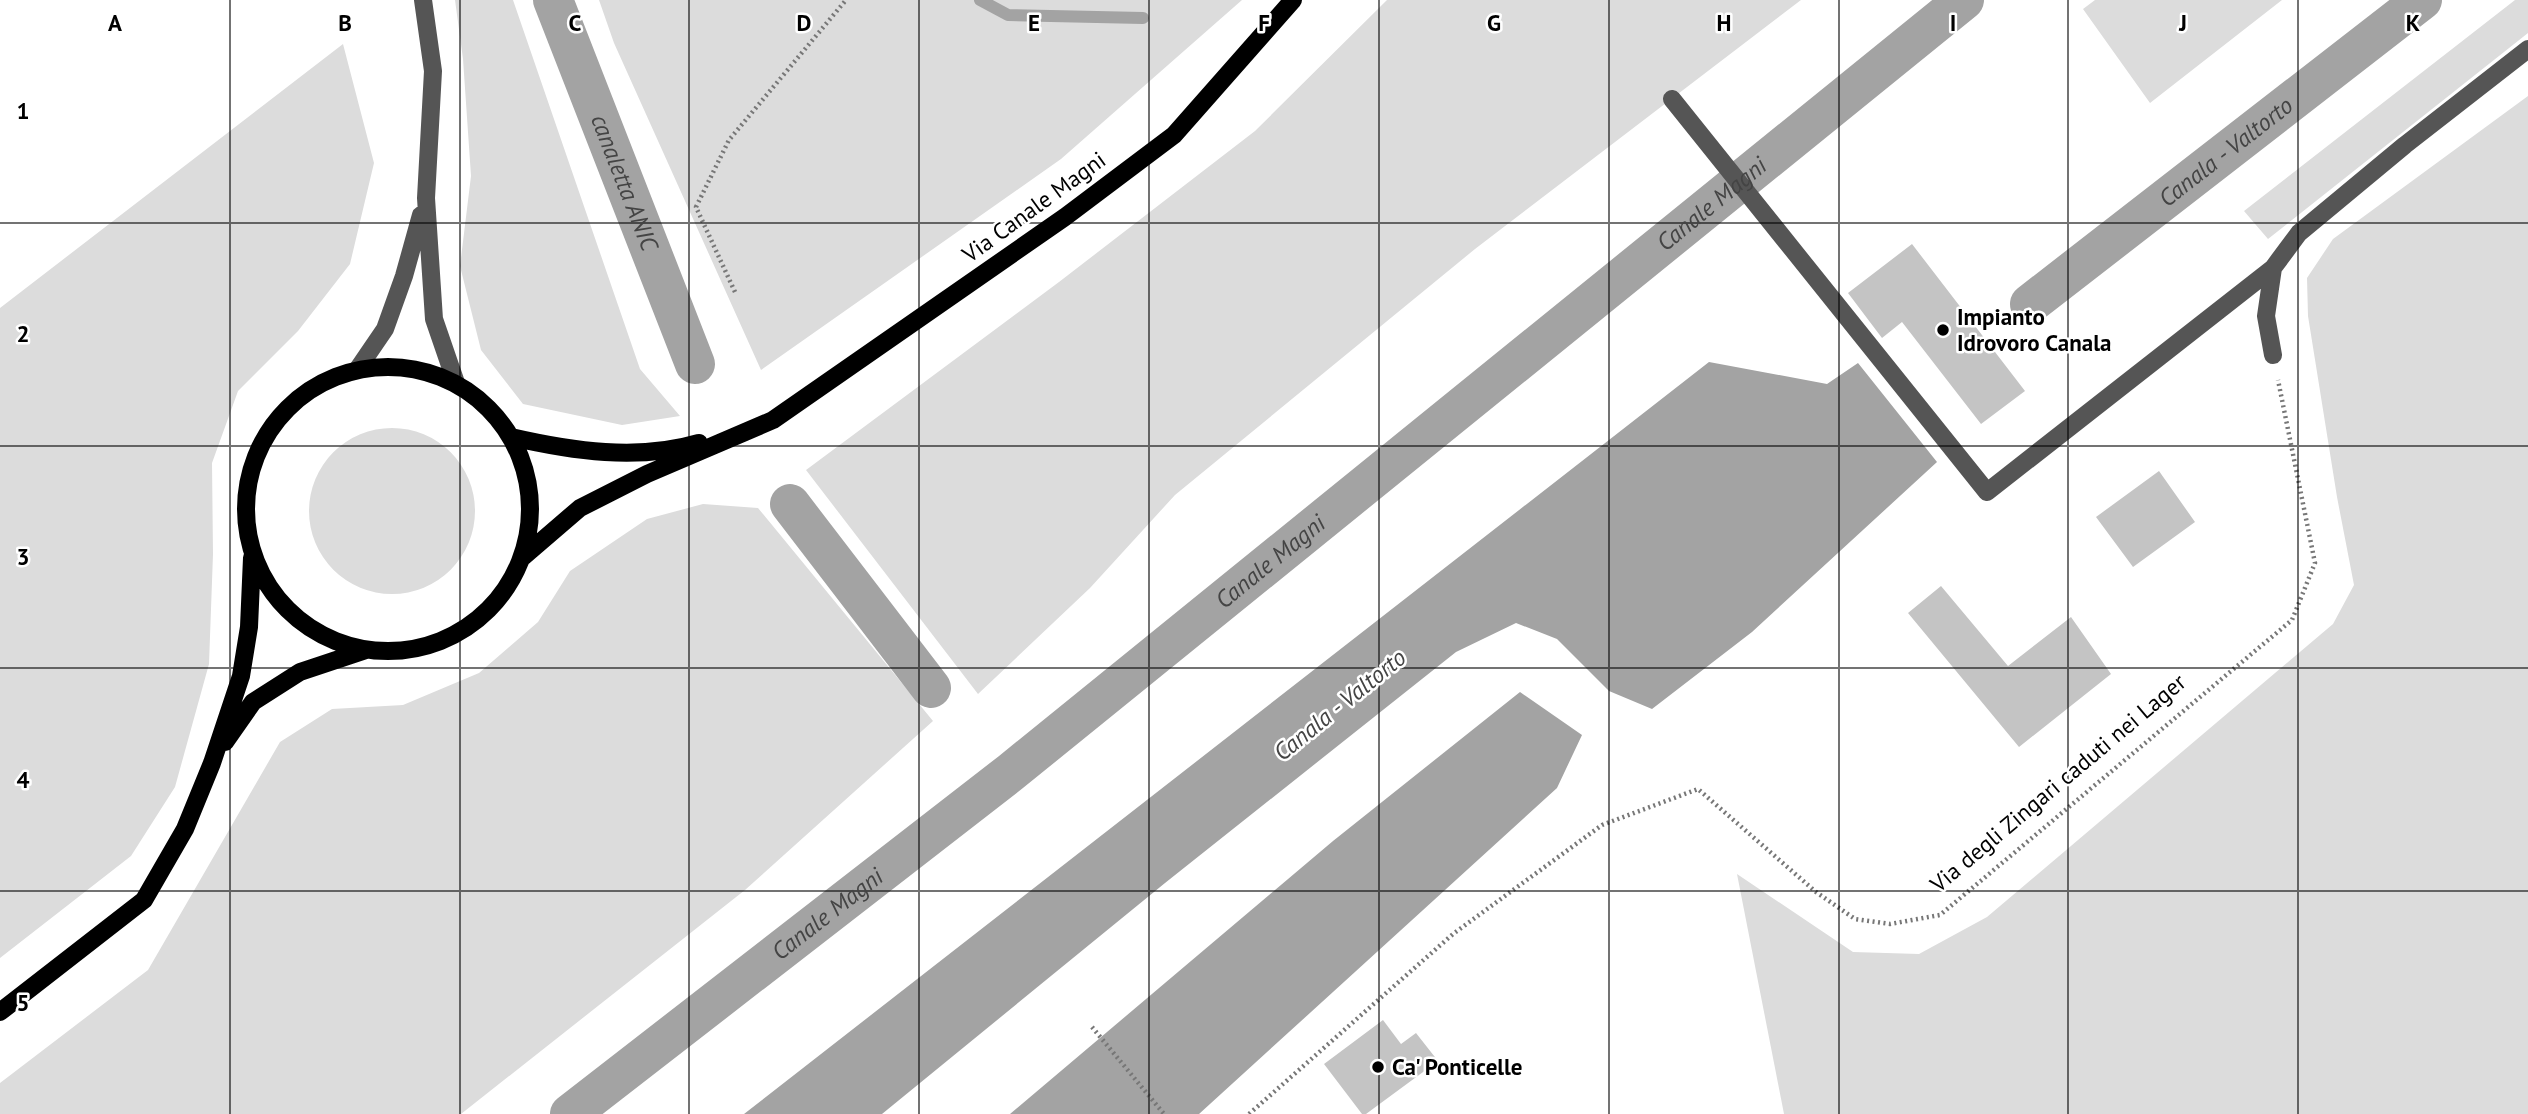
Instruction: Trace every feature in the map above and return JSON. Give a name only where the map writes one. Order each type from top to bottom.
[{"type":"main road","name":"Via Canale Magni","points":[[523,557],[580,508],[647,474],[773,420],[1065,217],[1174,135],[1293,0]]},
{"type":"main road","points":[[0,1012],[144,900],[185,829],[212,763],[241,676],[249,627],[252,553],[245,515],[249,475],[264,438],[288,407],[320,383],[357,370],[391,366],[424,371],[456,383],[487,407],[511,437],[527,475],[531,516],[523,557],[499,600],[461,631],[415,649],[366,650],[300,671],[253,702],[212,763]]},
{"type":"main road","name":"Via Canale Magni","points":[[511,437],[613,453],[681,448],[773,420]]},
{"type":"main road","points":[[252,553],[269,589],[295,618],[328,639],[366,650]]},
{"type":"street","points":[[423,0],[433,71],[426,198],[434,319],[456,383]]},
{"type":"street","points":[[1672,99],[1987,492],[2273,268],[2299,233],[2405,145],[2528,49]]},
{"type":"street","points":[[357,370],[385,329],[404,276],[426,198]]},
{"type":"street","points":[[2273,268],[2266,316],[2273,355]]},
{"type":"path","points":[[735,292],[696,207],[729,140],[846,0]]},
{"type":"path","name":"Via degli Zingari caduti nei Lager","points":[[1249,1114],[1453,934],[1602,825],[1698,789],[1816,892],[1855,919],[1890,924],[1940,915],[2292,620],[2315,564],[2273,355]]},
{"type":"path","points":[[1092,1027],[1164,1114]]},
{"type":"shaded area","points":[[455,0],[513,0],[640,369],[680,416],[622,425],[523,404],[481,350],[460,266],[471,176],[463,59]]},
{"type":"shaded area","points":[[599,0],[1242,0],[1061,159],[761,370],[614,43]]},
{"type":"shaded area","points":[[1387,0],[1801,0],[1475,249],[1175,495],[1090,588],[978,694],[806,470],[1059,282],[1255,131]]},
{"type":"shaded area","points":[[2095,0],[2282,0],[2150,103],[2083,9]]},
{"type":"shaded area","points":[[2515,0],[2528,0],[2528,33],[2268,239],[2244,211]]},
{"type":"shaded area","points":[[343,44],[374,163],[350,264],[298,331],[238,391],[212,463],[213,554],[209,664],[175,787],[131,856],[0,958],[0,308]]},
{"type":"shaded area","points":[[2528,96],[2528,1114],[1784,1114],[1737,874],[1853,952],[1919,954],[1987,917],[2333,624],[2354,585],[2308,316],[2307,278],[2333,239]]},
{"type":"shaded area","points":[[392,428],[424,435],[451,452],[468,479],[475,511],[468,543],[451,570],[424,587],[392,594],[360,587],[333,570],[316,543],[309,511],[316,479],[333,452],[360,435]]},
{"type":"shaded area","points":[[703,504],[758,508],[933,721],[745,890],[461,1114],[0,1114],[0,1083],[148,970],[280,742],[332,709],[403,705],[479,673],[538,622],[570,571],[647,519]]},
{"type":"water","points":[[1709,362],[1827,384],[1858,363],[1937,462],[1752,632],[1652,709],[1609,691],[1557,639],[1516,623],[1456,652],[1165,883],[882,1114],[744,1114]]},
{"type":"water","points":[[1520,692],[1582,735],[1557,788],[1199,1114],[1010,1114],[1333,841]]},
{"type":"building","name":"Impianto Idrovoro Canala","points":[[1912,244],[2025,391],[1981,424],[1902,322],[1882,338],[1848,293]]},
{"type":"building","points":[[2159,471],[2195,522],[2133,567],[2096,517]]},
{"type":"building","points":[[1941,586],[2008,666],[2071,617],[2111,674],[2019,747],[1908,613]]},
{"type":"building","name":"Ca' Ponticelle","points":[[1383,1020],[1401,1044],[1416,1033],[1438,1061],[1366,1114],[1362,1114],[1324,1064]]},
{"type":"waterway","name":"canaletta ANIC","points":[[553,0],[695,364]]},
{"type":"waterway","points":[[980,0],[1008,15],[1143,18]]},
{"type":"waterway","name":"Canale Magni","points":[[570,1114],[1011,772],[1964,0]]},
{"type":"waterway","name":"Canala - Valtorto","points":[[2030,304],[2422,0]]},
{"type":"waterway","name":"canaletta ANIC","points":[[790,504],[931,688]]},
{"type":"place","name":"Impianto Idrovoro Canala","points":[[1943,330]]},
{"type":"place","name":"Ca' Ponticelle","points":[[1378,1067]]}]
